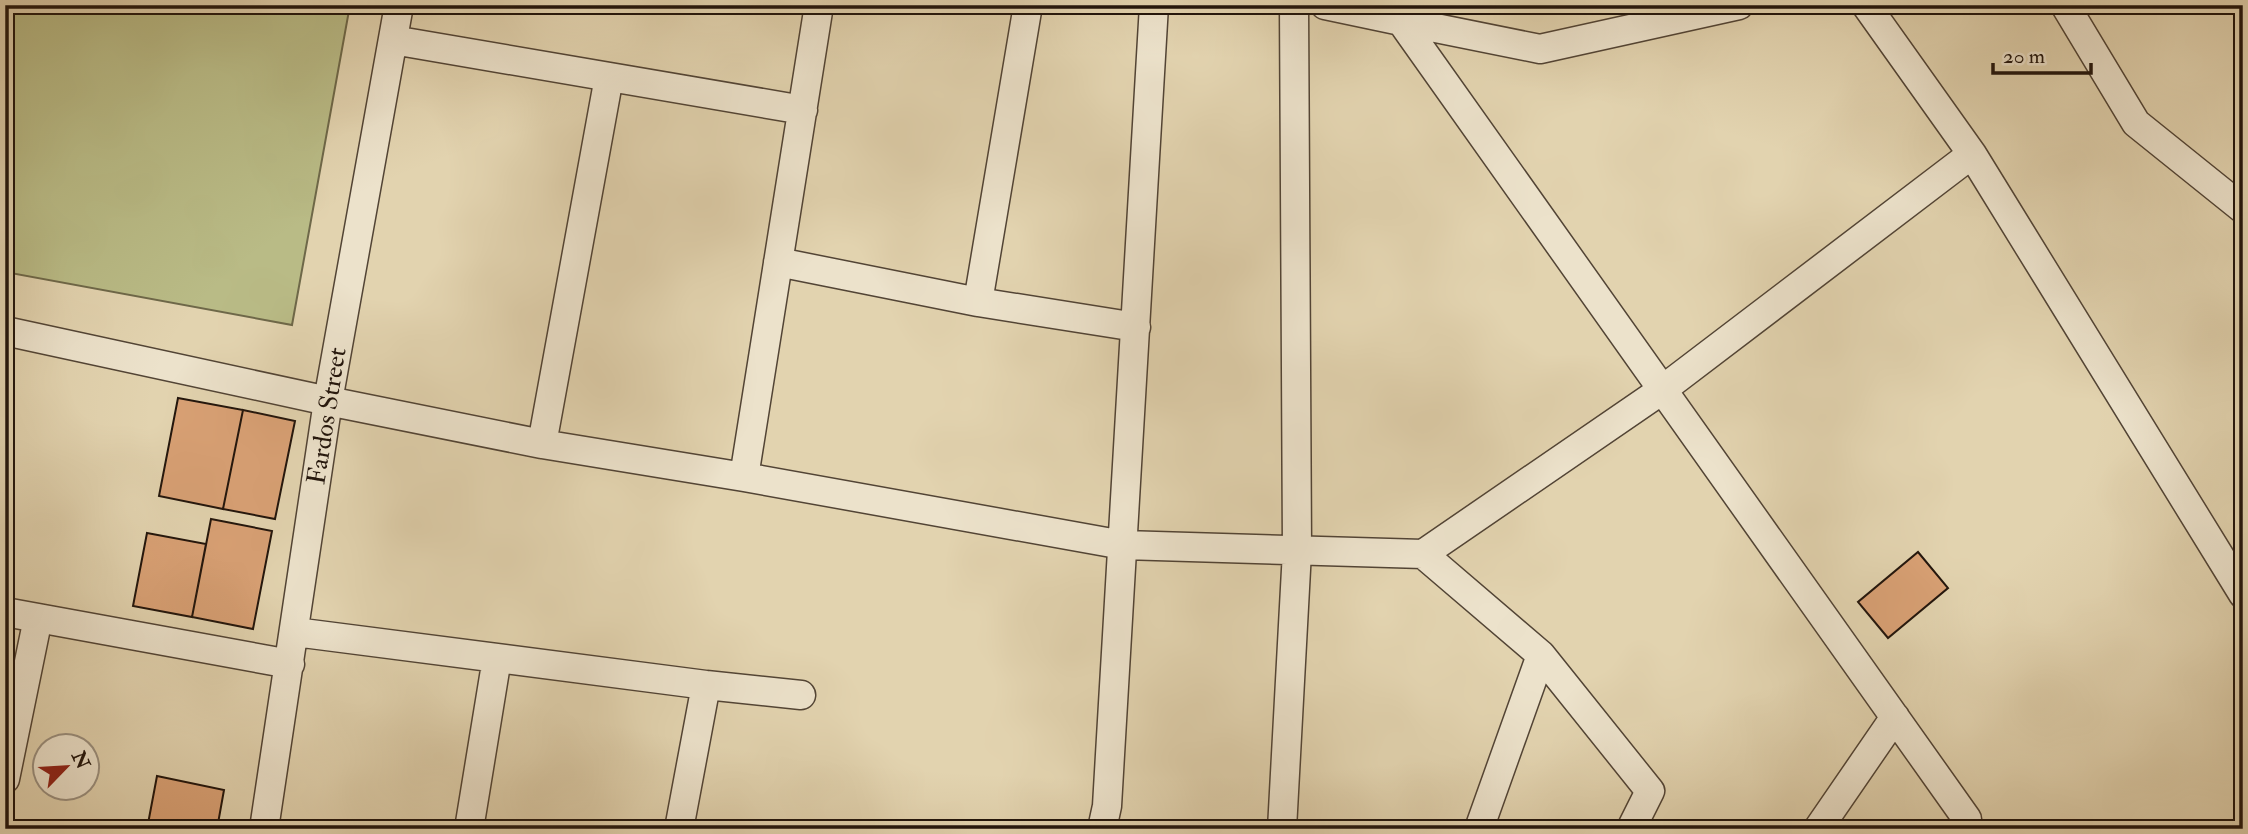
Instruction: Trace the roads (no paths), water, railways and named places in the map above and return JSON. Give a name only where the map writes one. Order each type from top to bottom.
[{"type":"street","name":"Fardos Street","points":[[264,829],[328,401],[399,5]]},
{"type":"street","points":[[744,477],[819,5]]},
{"type":"street","points":[[978,302],[1028,5]]},
{"type":"street","points":[[1102,829],[1107,806],[1154,5]]},
{"type":"street","points":[[1282,829],[1297,551],[1294,5]]},
{"type":"street","points":[[1325,5],[1540,49],[1739,5]]},
{"type":"street","points":[[1866,5],[1972,154],[2243,594]]},
{"type":"street","points":[[2065,5],[2136,123],[2243,209]]},
{"type":"street","points":[[1401,21],[1967,819],[1967,829]]},
{"type":"street","points":[[393,40],[803,110]]},
{"type":"street","points":[[542,444],[609,77]]},
{"type":"street","points":[[5,331],[542,444],[1123,545],[1423,554],[1662,390],[1972,154]]},
{"type":"street","points":[[778,262],[978,302],[1136,327]]},
{"type":"street","points":[[1423,554],[1541,655],[1650,791],[1631,829]]},
{"type":"street","points":[[5,612],[290,664]]},
{"type":"street","points":[[5,779],[38,618]]},
{"type":"street","points":[[295,632],[801,695]]},
{"type":"street","points":[[1479,829],[1541,655]]},
{"type":"street","points":[[469,829],[497,658]]},
{"type":"street","points":[[679,829],[706,685]]},
{"type":"street","points":[[1818,829],[1895,717]]}]
